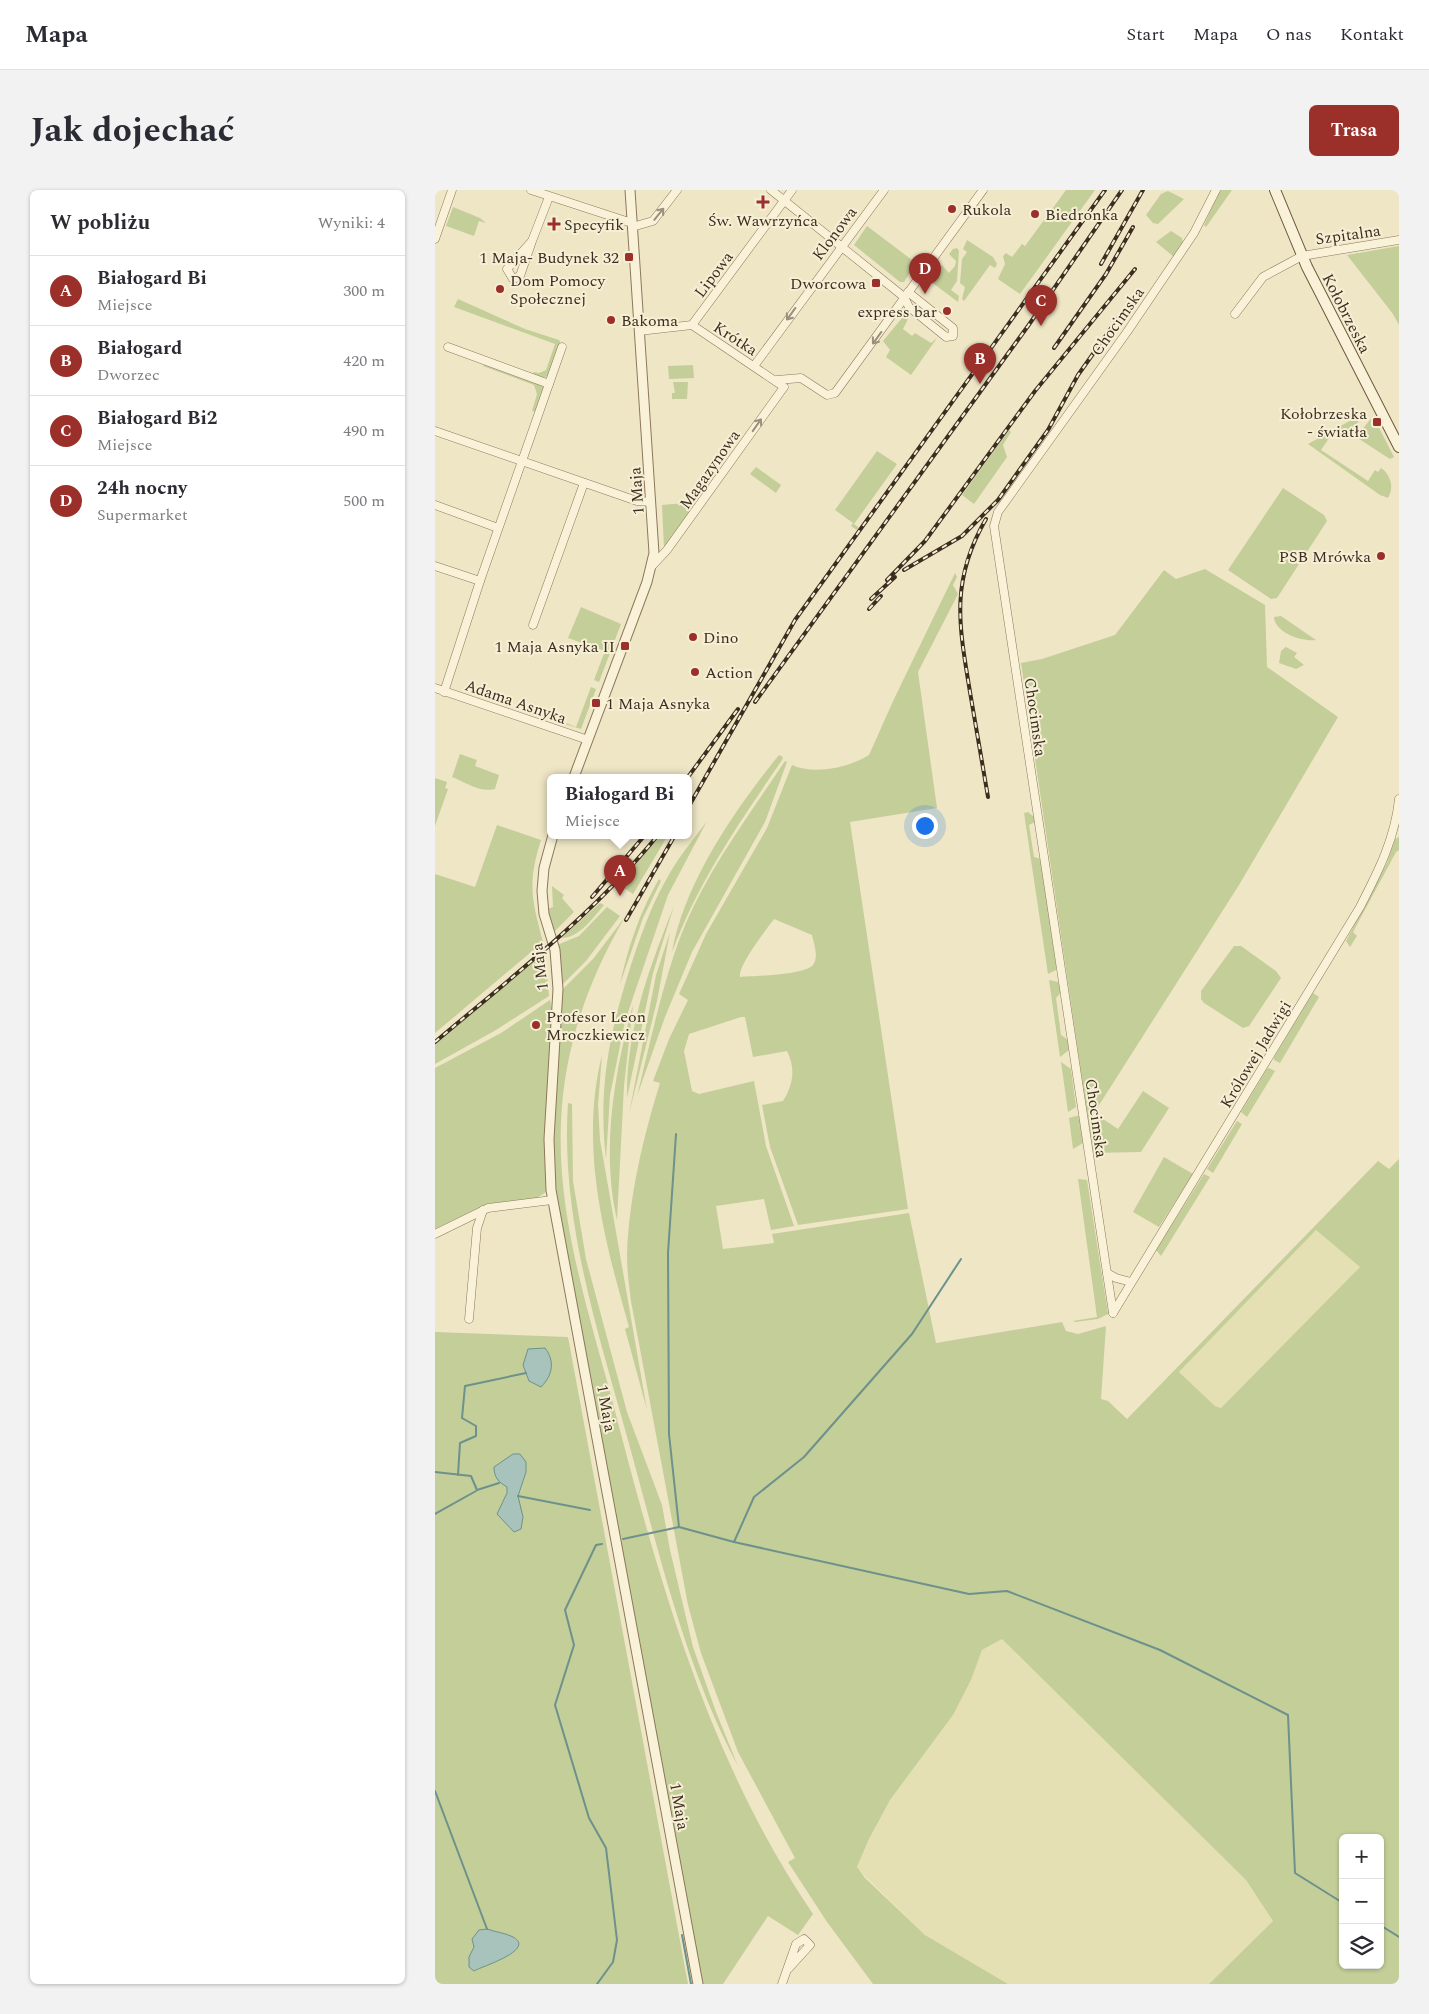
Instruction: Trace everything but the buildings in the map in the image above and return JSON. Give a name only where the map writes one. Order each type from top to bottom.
[{"type":"main road","name":"Kołobrzeska","points":[[1275,190],[1302,256],[1399,447]]},
{"type":"street","points":[[435,239],[452,190]]},
{"type":"street","points":[[531,190],[632,225],[653,221],[677,190]]},
{"type":"street","name":"1 Maja","points":[[575,774],[652,566],[654,547],[630,190]]},
{"type":"street","points":[[771,190],[843,248],[953,328],[953,336],[946,337],[909,307],[906,295]]},
{"type":"street","name":"Lipowa","points":[[692,325],[785,201],[791,190]]},
{"type":"street","name":"Klonowa","points":[[754,366],[884,190]]},
{"type":"street","points":[[781,383],[801,378],[827,395],[834,394],[983,190]]},
{"type":"street","name":"Chocimska","points":[[1113,1313],[994,526],[997,513],[1127,332],[1194,233],[1217,190]]},
{"type":"street","points":[[532,242],[549,196]]},
{"type":"street","name":"Szpitalna","points":[[1235,314],[1263,277],[1302,256],[1399,240]]},
{"type":"street","name":"Krótka","points":[[639,331],[692,325],[781,383]]},
{"type":"street","points":[[448,347],[549,384]]},
{"type":"street","points":[[444,692],[498,528],[562,347]]},
{"type":"street","name":"Magazynowa","points":[[652,566],[666,553],[781,383]]},
{"type":"street","points":[[435,431],[638,501],[651,502]]},
{"type":"street","points":[[533,625],[584,483]]},
{"type":"street","points":[[435,505],[498,528]]},
{"type":"street","points":[[435,566],[480,581]]},
{"type":"street","name":"Adama Asnyka","points":[[435,688],[588,740]]},
{"type":"street","name":"Królowej Jadwigi","points":[[1113,1313],[1360,907],[1396,832],[1399,800]]},
{"type":"street","name":"1 Maja","points":[[552,839],[544,868],[542,891],[545,914],[555,950],[558,989],[549,1140],[549,1171],[552,1200],[698,1984]]},
{"type":"street","points":[[435,1234],[483,1210],[552,1200]]},
{"type":"street","points":[[469,1319],[477,1228],[483,1210]]},
{"type":"street","points":[[1107,1273],[1116,1278],[1131,1282]]},
{"type":"street","points":[[782,1984],[789,1968]]},
{"type":"shaded area","points":[[1316,1230],[1360,1267],[1221,1408],[1215,1406],[1179,1372]]},
{"type":"shaded area","points":[[1002,1639],[1246,1880],[1273,1921],[1209,1984],[1008,1984],[925,1935],[857,1868],[869,1839],[890,1800],[953,1715],[971,1680],[982,1650]]},
{"type":"green space","points":[[1066,190],[1095,190],[1020,294],[998,279],[1005,264],[1003,256],[1006,253],[1012,257],[1022,244],[1025,246]]},
{"type":"green space","points":[[1220,190],[1232,190],[1206,227],[1204,225]]},
{"type":"green space","points":[[1168,191],[1184,199],[1158,224],[1153,223],[1146,215],[1161,194]]},
{"type":"green space","points":[[453,207],[480,218],[486,223],[479,221],[474,236],[446,226]]},
{"type":"green space","points":[[867,226],[916,263],[904,282],[900,282],[854,245]]},
{"type":"green space","points":[[1171,231],[1182,238],[1183,243],[1174,257],[1156,242]]},
{"type":"green space","points":[[967,240],[993,257],[997,264],[995,268],[990,265],[964,301],[962,299],[965,287],[960,283],[962,259],[967,252],[963,249]]},
{"type":"green space","points":[[1399,246],[1399,325],[1393,314],[1347,255]]},
{"type":"green space","points":[[957,248],[959,251],[957,281],[951,290],[959,296],[958,302],[930,281],[942,265],[949,273],[955,266],[956,261],[949,254],[953,249]]},
{"type":"green space","points":[[458,299],[525,329],[559,340],[561,343],[548,376],[543,378],[533,374],[534,372],[539,373],[546,370],[555,344],[454,307]]},
{"type":"green space","points":[[904,311],[908,314],[906,317],[908,319],[903,329],[912,336],[915,333],[931,343],[937,338],[911,375],[886,357],[890,350],[883,341],[902,318]]},
{"type":"green space","points":[[485,364],[541,384],[544,389],[536,412],[532,411],[537,394],[534,385],[483,366]]},
{"type":"green space","points":[[693,365],[694,378],[669,379],[668,366]]},
{"type":"green space","points":[[673,382],[688,382],[687,399],[672,399],[672,393],[675,393]]},
{"type":"green space","points":[[1364,413],[1350,434],[1345,436],[1334,431],[1321,450],[1368,481],[1375,470],[1378,472],[1381,468],[1391,481],[1391,490],[1388,498],[1380,495],[1308,444]]},
{"type":"green space","points":[[1373,416],[1394,457],[1390,459],[1356,437]]},
{"type":"green space","points":[[1009,430],[1011,432],[1003,445],[1007,457],[974,504],[962,495]]},
{"type":"green space","points":[[877,451],[897,464],[854,524],[859,528],[857,530],[851,526],[853,523],[835,510]]},
{"type":"green space","points":[[756,467],[781,485],[776,493],[750,474]]},
{"type":"green space","points":[[1283,488],[1324,515],[1327,521],[1277,598],[1271,599],[1228,570]]},
{"type":"green space","points":[[697,503],[664,548],[662,505]]},
{"type":"green space","points":[[1205,569],[1265,605],[1267,667],[1338,717],[1239,885],[1094,1113],[1118,1129],[1143,1091],[1169,1108],[1141,1152],[1093,1153],[1021,663],[1042,659],[1115,635],[1164,570],[1176,579]]},
{"type":"green space","points":[[955,573],[957,577],[953,585],[958,594],[918,672],[937,808],[850,822],[908,1209],[798,1225],[770,1147],[762,1105],[783,1101],[791,1083],[792,1064],[787,1051],[753,1057],[745,1017],[741,1017],[689,1034],[684,1051],[692,1091],[699,1094],[754,1081],[766,1146],[794,1226],[771,1230],[764,1199],[716,1206],[723,1249],[774,1243],[772,1234],[909,1213],[936,1343],[1062,1322],[1066,1331],[1078,1334],[1106,1326],[1101,1399],[1108,1401],[1127,1419],[1378,1161],[1389,1169],[1399,1159],[1399,1984],[1209,1984],[1273,1921],[1246,1880],[1002,1639],[982,1650],[971,1680],[953,1715],[890,1800],[869,1839],[857,1867],[865,1878],[925,1935],[1008,1984],[873,1984],[827,1922],[788,1862],[795,1858],[738,1752],[701,1653],[688,1605],[631,1301],[627,1255],[628,1233],[643,1146],[660,1083],[653,1081],[669,1039],[688,1000],[679,994],[706,934],[767,828],[792,765],[810,769],[831,769],[861,760],[869,755]],"holes":[[[774,919],[812,935],[816,954],[815,962],[808,968],[790,973],[740,977],[743,964]],[[1316,1230],[1360,1267],[1221,1408],[1215,1406],[1179,1372]]]},
{"type":"green space","points":[[581,607],[621,624],[599,682],[594,680],[605,651],[568,638]]},
{"type":"green space","points":[[1281,616],[1316,640],[1297,638],[1284,632],[1279,628],[1274,617]]},
{"type":"green space","points":[[1286,647],[1297,653],[1294,657],[1304,665],[1296,669],[1279,663],[1281,651]]},
{"type":"green space","points":[[591,687],[596,689],[581,729],[522,711],[524,706],[576,727]]},
{"type":"green space","points":[[460,754],[477,760],[475,766],[499,775],[495,789],[484,790],[452,777]]},
{"type":"green space","points":[[779,755],[783,757],[782,760],[735,829],[707,876],[672,952],[678,926],[688,900],[713,848],[745,799]]},
{"type":"green space","points":[[785,761],[787,762],[765,822],[692,952],[665,1017],[637,1096],[671,964],[686,923],[719,860]]},
{"type":"green space","points":[[435,778],[447,782],[445,788],[448,789],[435,826]]},
{"type":"green space","points":[[1028,812],[1034,817],[1035,822],[1029,825],[1034,857],[1041,859],[1056,965],[1056,970],[1048,974],[1024,813]]},
{"type":"green space","points":[[707,821],[668,895],[625,1021],[610,1095],[606,1159],[603,1109],[607,1062],[616,1016],[630,968],[650,912],[660,891],[685,850]]},
{"type":"green space","points":[[497,825],[541,840],[534,869],[533,892],[536,915],[543,942],[435,1033],[435,874],[475,887]]},
{"type":"green space","points":[[1399,837],[1399,850],[1396,852],[1353,932],[1357,936],[1350,947],[1346,941],[1387,863],[1395,839]]},
{"type":"green space","points":[[657,839],[666,839],[633,894],[618,884]]},
{"type":"green space","points":[[659,879],[661,881],[643,918],[620,984],[635,930]]},
{"type":"green space","points":[[552,886],[564,895],[562,898],[574,912],[553,933],[547,909],[553,907]]},
{"type":"green space","points":[[600,903],[604,905],[585,926],[573,935],[561,938]]},
{"type":"green space","points":[[674,906],[653,973],[627,1098],[630,1048],[635,1024],[648,976]]},
{"type":"green space","points":[[607,907],[620,916],[586,961],[561,986],[557,945],[579,936]]},
{"type":"green space","points":[[625,917],[589,990],[580,1015],[567,1068],[561,1122],[561,1156],[568,1225],[583,1292],[647,1528],[689,1662],[714,1728],[743,1792],[775,1854],[813,1914],[798,1935],[768,1916],[723,1984],[702,1984],[556,1199],[552,1140],[561,991],[593,959]]},
{"type":"green space","points":[[670,932],[657,1001],[629,1114],[656,975]]},
{"type":"green space","points":[[1234,946],[1241,946],[1276,971],[1281,978],[1249,1026],[1243,1028],[1204,1003],[1201,999],[1201,991]]},
{"type":"green space","points":[[545,951],[549,996],[496,1030],[435,1064],[435,1044]]},
{"type":"green space","points":[[1049,980],[1058,982],[1061,992],[1056,998],[1061,1035],[1068,1040],[1069,1050],[1060,1057]]},
{"type":"green space","points":[[1313,993],[1319,997],[1280,1063],[1274,1060],[1274,1057]]},
{"type":"green space","points":[[550,1000],[553,1014],[544,1139],[546,1192],[537,1198],[486,1204],[435,1229],[435,1068],[501,1033]]},
{"type":"green space","points":[[633,1005],[624,1086],[617,1220],[610,1166],[612,1112],[620,1057]]},
{"type":"green space","points":[[602,1055],[598,1105],[600,1140],[647,1410],[625,1329],[629,1327],[603,1227],[597,1192],[593,1124],[596,1089]]},
{"type":"green space","points":[[1061,1062],[1071,1069],[1076,1107],[1068,1112]]},
{"type":"green space","points":[[1269,1068],[1275,1071],[1247,1117],[1241,1112]]},
{"type":"green space","points":[[568,1103],[572,1104],[573,1181],[586,1259],[627,1412],[662,1505],[670,1550],[693,1647],[738,1766],[703,1690],[676,1611],[595,1322],[576,1236],[570,1192],[567,1148]]},
{"type":"green space","points":[[1079,1116],[1083,1143],[1073,1149],[1069,1118]]},
{"type":"green space","points":[[1237,1121],[1242,1124],[1213,1173],[1207,1169]]},
{"type":"green space","points":[[1164,1157],[1193,1174],[1159,1227],[1133,1212]]},
{"type":"green space","points":[[1204,1174],[1210,1177],[1161,1256],[1156,1250]]},
{"type":"green space","points":[[1078,1179],[1087,1180],[1108,1314],[1098,1319],[1075,1322],[1073,1321],[1097,1317]]},
{"type":"green space","points":[[435,1332],[568,1337],[688,1984],[435,1984]]},
{"type":"water","points":[[545,1348],[550,1358],[551,1368],[548,1378],[541,1387],[529,1381],[523,1365],[528,1349]]},
{"type":"water","points":[[513,1454],[520,1454],[526,1462],[526,1472],[518,1496],[523,1517],[521,1529],[514,1532],[497,1514],[507,1493],[507,1487],[497,1479],[494,1467]]},
{"type":"water","points":[[487,1929],[513,1937],[518,1942],[518,1947],[505,1957],[474,1971],[469,1967],[469,1957],[474,1947],[472,1939],[479,1930]]},
{"type":"waterway","points":[[676,1134],[668,1253],[669,1434],[679,1527]]},
{"type":"waterway","points":[[734,1542],[754,1497],[804,1457],[912,1334],[961,1259]]},
{"type":"waterway","points":[[458,1475],[460,1443],[476,1436],[476,1426],[462,1418],[465,1386],[526,1373]]},
{"type":"waterway","points":[[435,1472],[471,1476],[477,1490],[499,1483]]},
{"type":"waterway","points":[[435,1514],[476,1491]]},
{"type":"waterway","points":[[518,1496],[590,1510]]},
{"type":"waterway","points":[[623,1539],[679,1527],[734,1542],[969,1594],[1007,1591],[1160,1650],[1288,1715],[1295,1873],[1339,1900]]},
{"type":"waterway","points":[[597,1984],[613,1962],[617,1940],[606,1848],[589,1818],[555,1705],[574,1645],[565,1610],[596,1545],[602,1544]]},
{"type":"waterway","points":[[435,1791],[487,1929]]},
{"type":"waterway","points":[[1384,1928],[1399,1937]]},
{"type":"waterway","points":[[682,1935],[691,1984]]},
{"type":"railway","points":[[692,801],[795,620],[1105,190]]},
{"type":"railway","points":[[755,702],[1028,326],[1122,190]]},
{"type":"railway","points":[[1101,264],[1143,190]]},
{"type":"railway","points":[[1054,348],[1106,274],[1133,227]]},
{"type":"railway","points":[[887,580],[925,541],[1035,391],[1135,269]]},
{"type":"railway","points":[[904,570],[962,536],[998,500],[1048,430],[1078,375],[1122,313]]},
{"type":"railway","points":[[986,519],[967,563],[962,583],[960,604],[963,645],[988,797]]},
{"type":"railway","points":[[871,599],[895,577]]},
{"type":"railway","points":[[869,609],[881,596]]},
{"type":"railway","points":[[690,774],[738,709]]},
{"type":"railway","points":[[592,897],[642,839]]},
{"type":"railway","points":[[435,1042],[523,969],[580,918],[607,892],[655,839]]},
{"type":"railway","points":[[626,920],[673,839]]},
{"type":"place","name":"Św. Wawrzyńca","points":[[763,202]]},
{"type":"place","name":"Rukola","points":[[952,209]]},
{"type":"place","name":"Biedronka","points":[[1035,214]]},
{"type":"place","name":"Specyfik","points":[[554,224]]},
{"type":"place","name":"1 Maja- Budynek 32","points":[[629,257]]},
{"type":"place","name":"Dworcowa","points":[[876,283]]},
{"type":"place","name":"Dom Pomocy Społecznej","points":[[500,289]]},
{"type":"place","name":"24h nocny","points":[[925,294]]},
{"type":"place","name":"express bar","points":[[947,311]]},
{"type":"place","name":"Bakoma","points":[[611,320]]},
{"type":"place","name":"Białogard Bi2","points":[[1041,326]]},
{"type":"place","name":"Białogard","points":[[980,384]]},
{"type":"place","name":"Kołobrzeska - światła","points":[[1377,422]]},
{"type":"place","name":"PSB Mrówka","points":[[1381,556]]},
{"type":"place","name":"Dino","points":[[693,637]]},
{"type":"place","name":"1 Maja Asnyka II","points":[[625,646]]},
{"type":"place","name":"Action","points":[[695,672]]},
{"type":"place","name":"1 Maja Asnyka","points":[[596,703]]},
{"type":"place","name":"Białogard Bi","points":[[620,896]]},
{"type":"place","name":"Profesor Leon Mroczkiewicz","points":[[536,1025]]}]
